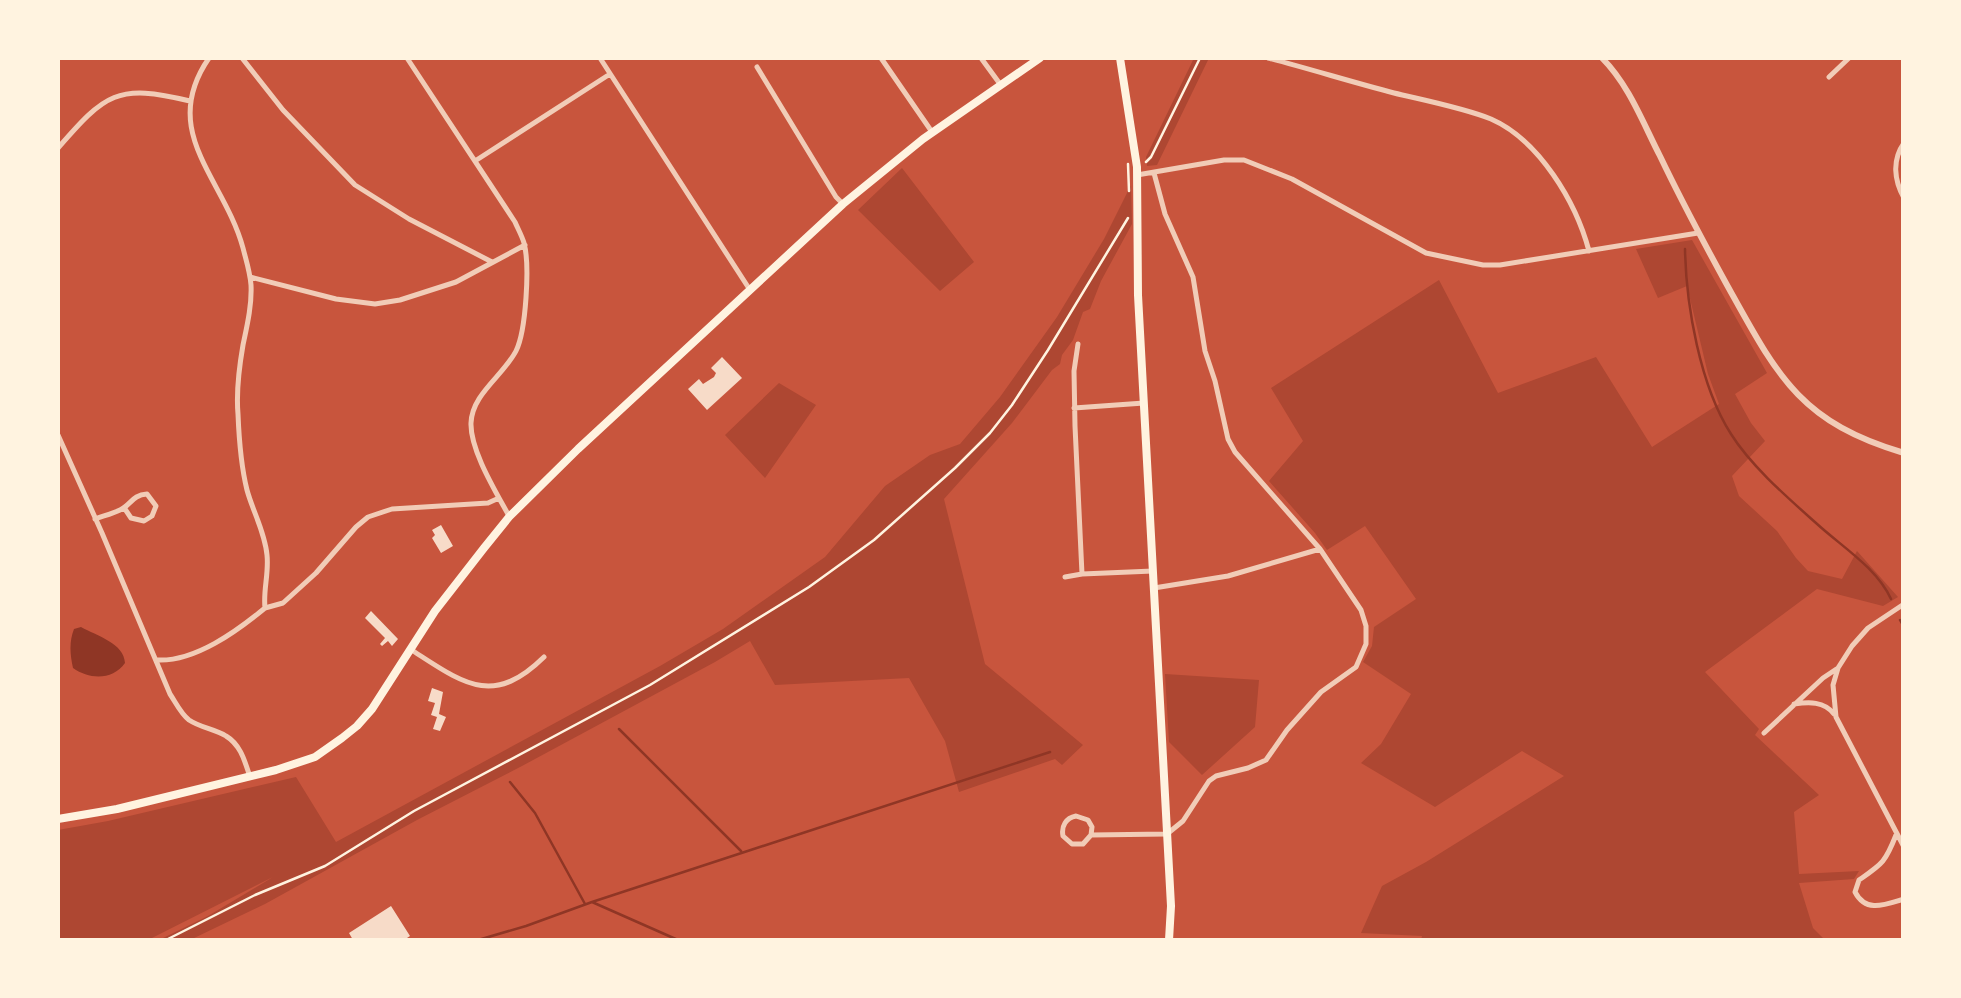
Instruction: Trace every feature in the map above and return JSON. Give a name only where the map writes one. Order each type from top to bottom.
[{"type":"main road","points":[[58,819],[305,762],[342,738],[372,708],[449,592],[510,517],[578,450],[844,204],[932,132],[1040,58]]},
{"type":"main road","points":[[1120,58],[1137,174],[1138,278],[1171,912],[1168,940]]},
{"type":"street","points":[[209,58],[200,70],[190,101],[191,133],[234,222],[250,277],[238,411],[247,490],[267,554],[265,608]]},
{"type":"street","points":[[242,58],[283,110],[355,184],[414,222],[492,262]]},
{"type":"street","points":[[407,58],[515,222],[524,245],[527,284],[521,334],[516,350],[480,397],[471,426],[474,442],[510,517]]},
{"type":"street","points":[[600,58],[750,290]]},
{"type":"street","points":[[881,58],[932,132]]},
{"type":"street","points":[[982,58],[1000,84]]},
{"type":"street","points":[[1268,58],[1492,120],[1531,148],[1548,168],[1568,199],[1589,251]]},
{"type":"street","points":[[1602,58],[1631,97],[1698,234],[1756,339],[1788,385],[1835,425],[1877,446],[1904,453]]},
{"type":"street","points":[[1829,77],[1849,58]]},
{"type":"street","points":[[757,67],[836,197],[844,204]]},
{"type":"street","points":[[475,161],[610,74]]},
{"type":"street","points":[[58,148],[104,100],[129,93],[160,94],[190,101]]},
{"type":"street","points":[[1904,143],[1896,162],[1896,182],[1904,198]]},
{"type":"street","points":[[1137,174],[1244,160],[1292,178],[1426,253],[1500,266],[1698,234]]},
{"type":"street","points":[[1091,836],[1092,827],[1084,818],[1072,816],[1064,825],[1064,836],[1072,844],[1083,844],[1091,836],[1167,834],[1177,828],[1209,781],[1266,760],[1321,692],[1356,667],[1366,644],[1362,610],[1320,549],[1228,439],[1193,277],[1162,206],[1154,174]]},
{"type":"street","points":[[250,277],[336,299],[375,304],[456,282],[524,245]]},
{"type":"street","points":[[1078,344],[1074,408],[1082,574]]},
{"type":"street","points":[[1074,408],[1144,404]]},
{"type":"street","points":[[58,435],[170,694],[186,718],[225,735],[237,746],[250,777]]},
{"type":"street","points":[[96,519],[124,509],[134,496],[143,494],[151,497],[156,506],[152,516],[144,521],[132,518],[124,509]]},
{"type":"street","points":[[157,660],[176,658],[213,644],[233,634],[265,608],[283,603],[368,517],[392,509],[488,504],[500,498]]},
{"type":"street","points":[[1154,588],[1228,576],[1320,549]]},
{"type":"street","points":[[1066,577],[1153,571]]},
{"type":"street","points":[[1836,716],[1834,685],[1838,668],[1868,628],[1904,604]]},
{"type":"street","points":[[410,649],[456,677],[493,687],[513,682],[544,657]]},
{"type":"street","points":[[1764,733],[1822,678],[1838,668]]},
{"type":"street","points":[[1794,704],[1817,703],[1836,716],[1904,848]]},
{"type":"street","points":[[1896,836],[1888,857],[1859,880],[1855,892],[1867,906],[1904,900]]},
{"type":"path","points":[[1144,162],[1151,157],[1200,58]]},
{"type":"path","points":[[1129,196],[1130,164]]},
{"type":"path","points":[[166,940],[255,895],[324,866],[414,812],[650,685],[794,597],[874,540],[978,444],[1012,405],[1129,212]]},
{"type":"shaded area","points":[[1194,58],[1209,58],[1157,165],[1147,166],[1146,157]]},
{"type":"shaded area","points":[[902,168],[974,262],[940,291],[858,210]]},
{"type":"shaded area","points":[[1131,185],[1132,224],[1090,309],[1083,312],[1060,364],[944,499],[985,664],[1083,745],[1062,765],[1055,759],[959,792],[945,741],[909,678],[775,685],[750,641],[265,904],[190,940],[159,940],[273,877],[148,940],[58,940],[58,830],[296,777],[336,842],[723,629],[825,557],[885,486],[930,455],[960,444],[1000,397],[1057,317]]},
{"type":"shaded area","points":[[1692,240],[1767,373],[1735,394],[1765,441],[1732,476],[1739,496],[1777,531],[1808,571],[1842,579],[1857,551],[1898,597],[1883,606],[1817,589],[1705,672],[1759,729],[1755,735],[1819,795],[1794,812],[1799,874],[1859,871],[1854,879],[1799,883],[1813,928],[1825,940],[1421,940],[1422,936],[1361,933],[1382,886],[1564,776],[1522,751],[1435,807],[1361,763],[1381,744],[1411,694],[1363,662],[1372,646],[1374,627],[1416,599],[1365,526],[1327,550],[1269,481],[1303,441],[1271,388],[1439,280],[1498,393],[1596,357],[1652,447],[1719,404],[1687,286],[1658,298],[1636,249]]},
{"type":"shaded area","points":[[779,383],[816,405],[765,478],[725,435]]},
{"type":"shaded area","points":[[81,627],[120,650],[125,663],[120,669],[101,676],[73,668],[71,639],[74,629]]},
{"type":"shaded area","points":[[1165,674],[1259,680],[1255,727],[1202,775],[1169,742]]},
{"type":"building","points":[[722,357],[742,378],[707,410],[688,389],[699,379],[703,384],[714,377],[716,373],[711,368]]},
{"type":"building","points":[[441,525],[453,546],[441,553],[432,530]]},
{"type":"building","points":[[371,611],[398,639],[392,646],[388,641],[380,644],[385,638],[365,618]]},
{"type":"building","points":[[432,688],[443,692],[439,714],[446,717],[440,731],[433,729],[437,717],[431,715],[435,703],[428,701]]},
{"type":"building","points":[[391,906],[410,936],[404,940],[353,940],[349,933]]},
{"type":"waterway","points":[[1685,249],[1688,295],[1703,369],[1731,434],[1770,481],[1868,567],[1891,599]]},
{"type":"waterway","points":[[1900,620],[1904,627]]},
{"type":"waterway","points":[[619,729],[741,851]]},
{"type":"waterway","points":[[592,902],[1050,752]]},
{"type":"waterway","points":[[510,782],[535,813],[585,904]]},
{"type":"waterway","points":[[478,940],[592,902],[678,940]]}]
